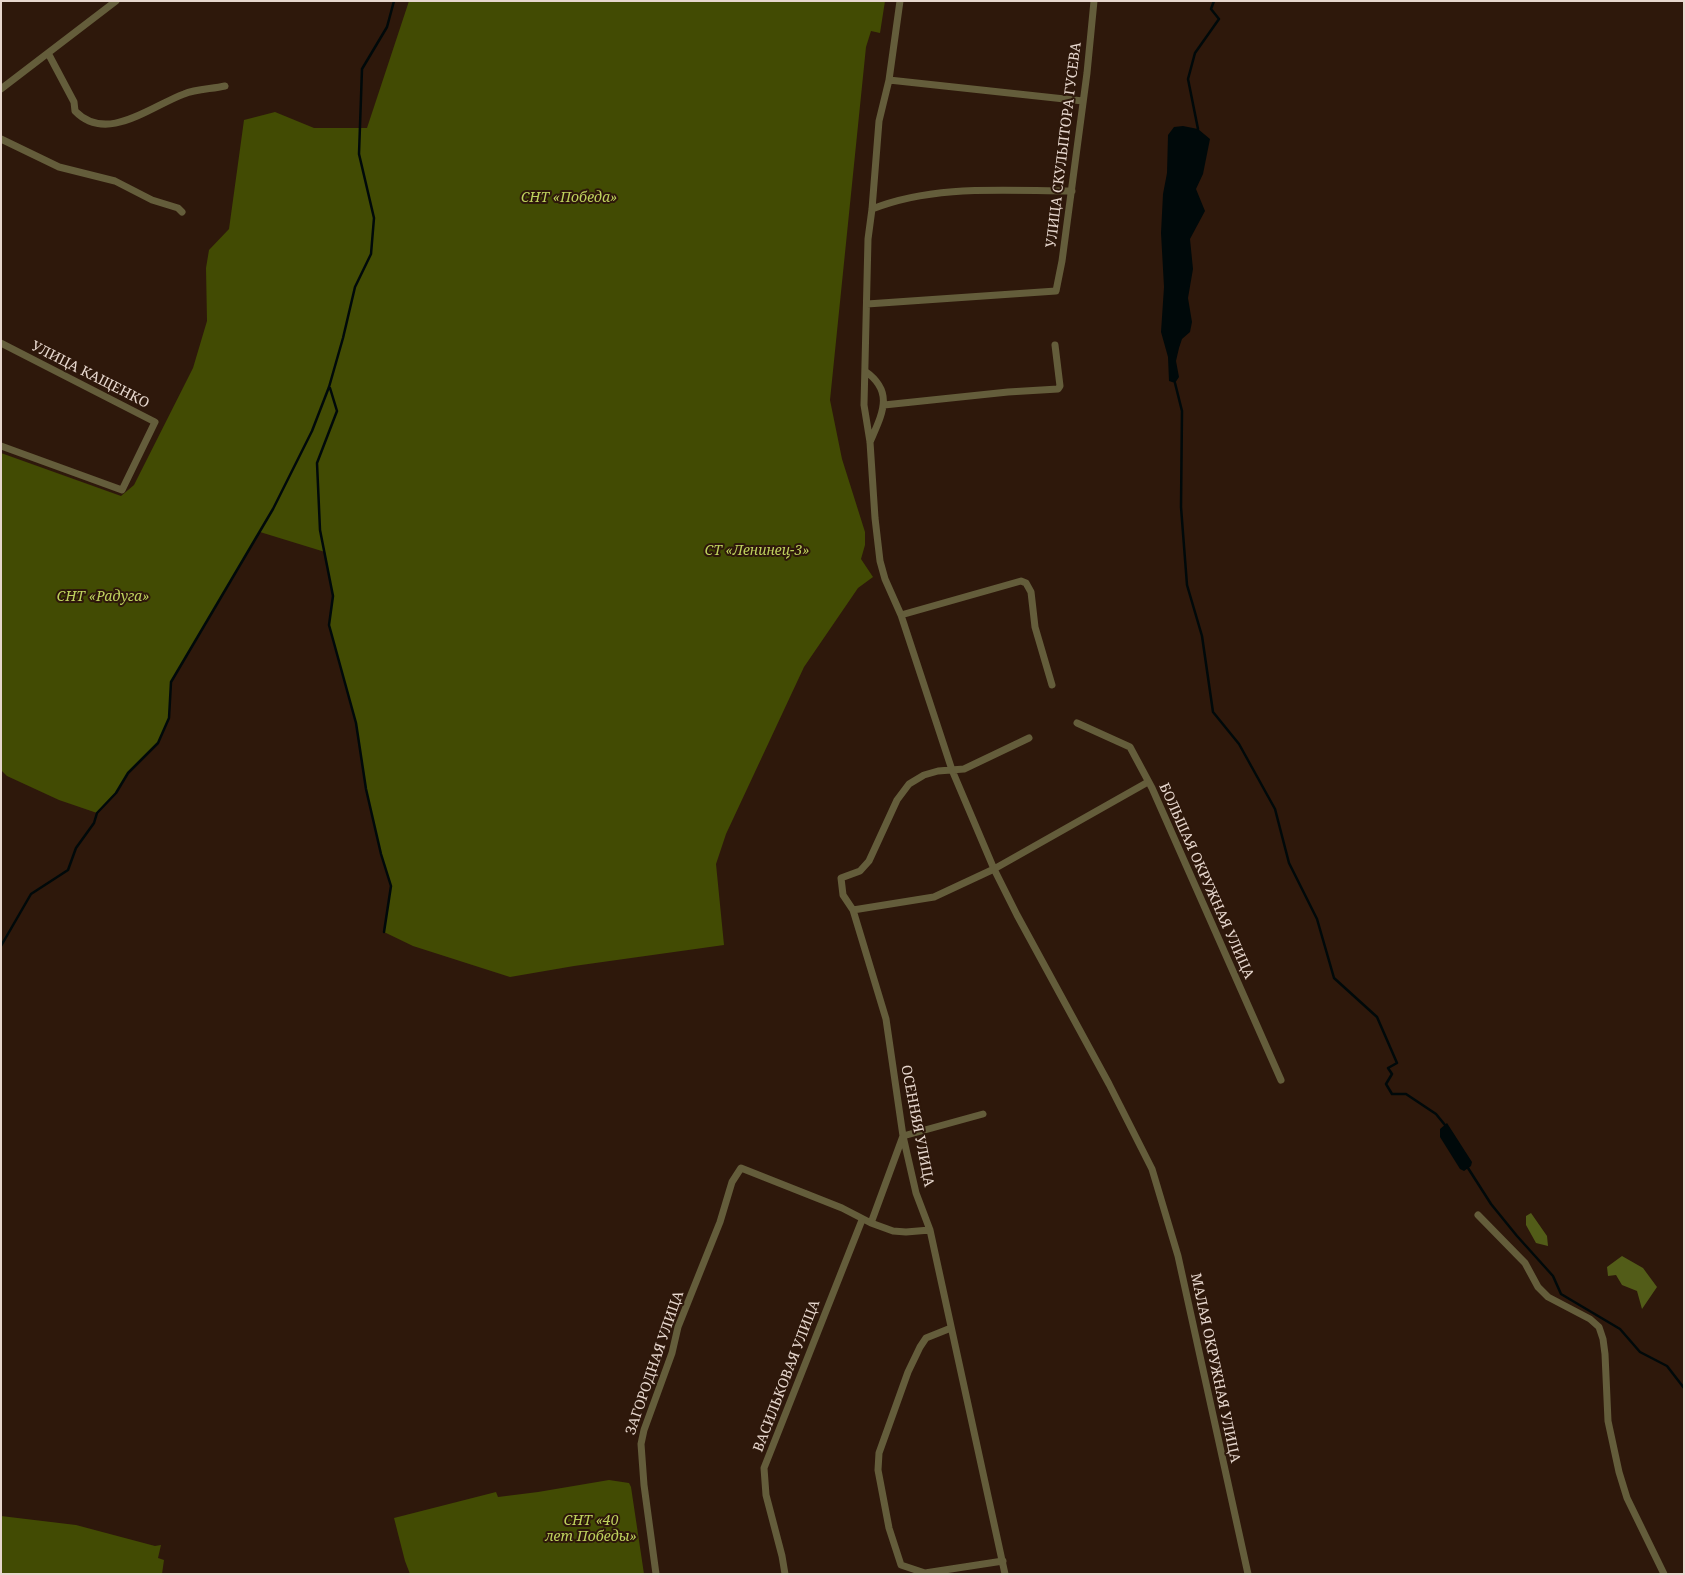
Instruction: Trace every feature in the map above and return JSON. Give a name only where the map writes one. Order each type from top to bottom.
[{"type":"street","points":[[1,89],[116,1]]},
{"type":"street","points":[[870,442],[864,404],[868,239],[879,120],[889,80],[900,1]]},
{"type":"street","name":"УЛИЦА СКУЛЬПТОРА ГУСЕВА","points":[[867,304],[1056,291],[1062,261],[1084,101],[1094,1]]},
{"type":"street","points":[[48,52],[74,102],[75,111],[79,116],[103,126],[148,112],[185,93],[225,86]]},
{"type":"street","points":[[889,80],[1084,101]]},
{"type":"street","points":[[1,139],[59,167],[115,181],[152,200],[178,208],[182,212]]},
{"type":"street","points":[[872,209],[904,199],[960,190],[1072,191]]},
{"type":"street","name":"УЛИЦА КАЩЕНКО","points":[[1,343],[154,422],[122,490],[1,446]]},
{"type":"street","points":[[884,405],[1008,392],[1058,389],[1060,386],[1055,345]]},
{"type":"street","points":[[865,371],[878,382],[882,389],[884,405],[870,442]]},
{"type":"street","name":"МАЛАЯ ОКРУЖНАЯ УЛИЦА","points":[[870,442],[880,561],[885,579],[901,615],[952,770],[994,869],[1017,915],[1109,1084],[1152,1169],[1178,1256],[1248,1574]]},
{"type":"street","points":[[901,615],[1021,582],[1026,583],[1031,592],[1035,627],[1052,685]]},
{"type":"street","name":"БОЛЬШАЯ ОКРУЖНАЯ УЛИЦА","points":[[1077,723],[1130,747],[1148,782],[1281,1080]]},
{"type":"street","points":[[952,770],[964,769],[1030,738]]},
{"type":"street","name":"ОСЕННЯЯ УЛИЦА","points":[[952,770],[938,770],[924,775],[909,784],[897,800],[869,861],[860,872],[841,878],[844,895],[853,910],[886,1018],[903,1136],[916,1193],[930,1230],[1005,1574]]},
{"type":"street","points":[[853,910],[934,897],[994,869],[1148,782]]},
{"type":"street","points":[[871,1223],[903,1136],[983,1114]]},
{"type":"street","name":"ЗАГОРОДНАЯ УЛИЦА","points":[[656,1574],[644,1485],[641,1444],[644,1430],[672,1353],[678,1327],[720,1222],[732,1182],[741,1168],[842,1208],[862,1220]]},
{"type":"street","points":[[1478,1215],[1525,1263],[1538,1287],[1548,1297],[1590,1319],[1599,1327],[1604,1346],[1608,1421],[1619,1472],[1627,1498],[1664,1574]]},
{"type":"street","points":[[862,1220],[906,1232],[930,1230]]},
{"type":"street","name":"ВАСИЛЬКОВАЯ УЛИЦА","points":[[785,1574],[766,1495],[764,1468],[862,1220]]},
{"type":"street","points":[[951,1328],[926,1338],[920,1348],[908,1372],[879,1453],[878,1470],[889,1528],[901,1565],[925,1572],[1003,1561]]},
{"type":"green space","points":[[409,1],[885,1],[880,33],[871,31],[866,47],[830,400],[842,459],[865,532],[865,545],[861,559],[873,577],[858,588],[804,667],[726,834],[716,864],[724,945],[510,977],[413,946],[384,932],[391,886],[381,854],[366,789],[356,723],[329,625],[333,596],[325,552],[260,532],[171,682],[169,718],[158,743],[128,773],[116,793],[97,813],[59,800],[7,776],[1,770],[1,453],[121,496],[134,485],[193,368],[207,321],[206,268],[209,250],[229,229],[244,120],[275,112],[314,128],[367,128]]},
{"type":"green space","points":[[1531,1213],[1547,1236],[1548,1246],[1536,1243],[1526,1225],[1526,1216]]},
{"type":"green space","points":[[1622,1256],[1643,1268],[1657,1287],[1642,1309],[1637,1291],[1622,1285],[1616,1275],[1608,1276],[1607,1267]]},
{"type":"green space","name":"СНТ «40 лет Победы»","points":[[609,1480],[629,1483],[631,1487],[644,1574],[410,1574],[394,1518],[496,1492],[498,1497]]},
{"type":"green space","points":[[1,1516],[76,1525],[155,1546],[161,1545],[158,1558],[164,1560],[162,1574],[1,1574]]},
{"type":"shaded area","points":[[1183,126],[1198,129],[1210,139],[1203,174],[1196,189],[1205,211],[1190,239],[1193,269],[1188,298],[1192,322],[1190,332],[1182,339],[1179,348],[1176,361],[1179,377],[1175,383],[1169,381],[1168,357],[1161,332],[1164,287],[1161,233],[1163,194],[1167,173],[1168,135],[1174,127]]},
{"type":"shaded area","points":[[1447,1123],[1472,1162],[1471,1166],[1464,1171],[1460,1169],[1440,1137],[1440,1129]]},
{"type":"waterway","points":[[1,946],[31,894],[68,870],[76,848],[94,823],[97,813],[116,793],[128,773],[158,743],[169,718],[171,682],[273,509],[312,431],[329,387],[355,287],[371,254],[374,218],[359,154],[362,69],[387,27],[394,1]]},
{"type":"waterway","points":[[1198,129],[1188,79],[1195,53],[1219,19],[1211,9],[1214,1]]},
{"type":"waterway","points":[[1175,383],[1182,411],[1181,507],[1187,585],[1202,636],[1213,712],[1239,744],[1275,809],[1289,863],[1317,919],[1334,978],[1377,1017],[1397,1063],[1388,1068],[1392,1074],[1386,1084],[1392,1094],[1406,1094],[1436,1114],[1445,1125]]},
{"type":"waterway","points":[[330,388],[337,411],[317,463],[320,530],[333,596],[329,625],[356,723],[366,789],[381,854],[391,886],[384,932]]},
{"type":"waterway","points":[[1468,1168],[1491,1204],[1553,1276],[1561,1294],[1620,1329],[1640,1352],[1667,1366],[1684,1388]]},
{"type":"park label","name":"СНТ «Победа»","points":[[569,198]]},
{"type":"park label","name":"СТ «Ленинец-3»","points":[[757,551]]},
{"type":"park label","name":"СНТ «Радуга»","points":[[103,597]]}]
